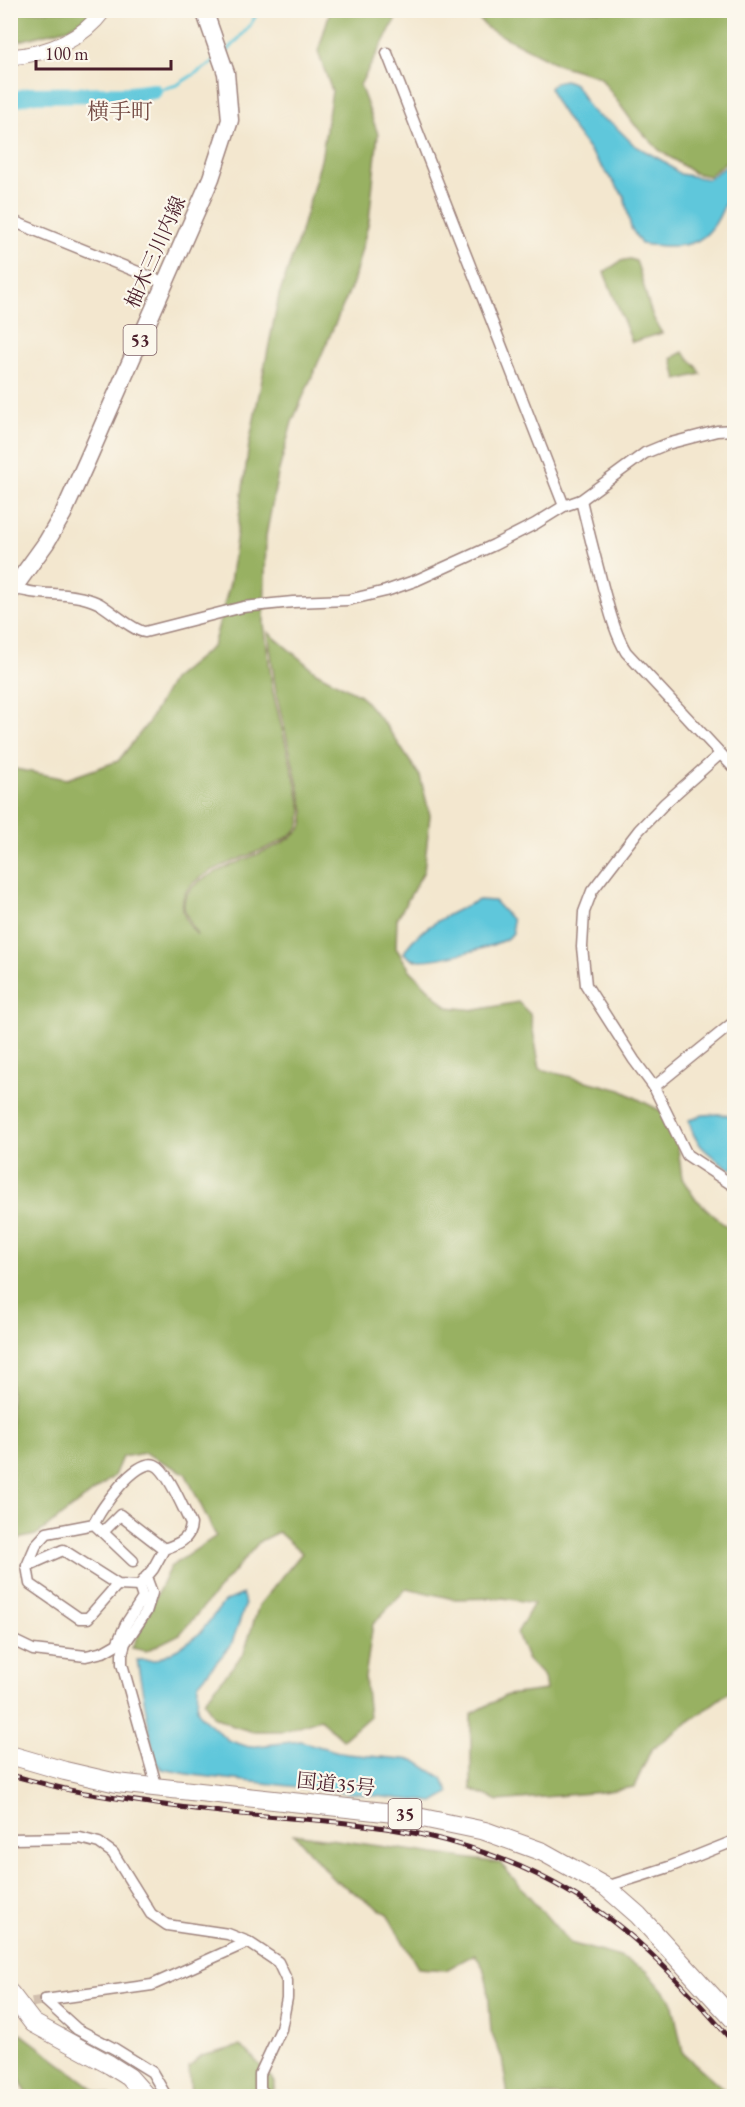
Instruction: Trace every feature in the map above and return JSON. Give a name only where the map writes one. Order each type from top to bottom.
[{"type":"highway","name":"国道35号","points":[[10,1755],[65,1771],[157,1788],[403,1814],[443,1821],[485,1831],[543,1852],[606,1887],[638,1915],[735,2020]]},
{"type":"highway","points":[[10,1993],[33,2023],[129,2077],[146,2097]]},
{"type":"highway","points":[[10,2013],[35,2038],[117,2078],[135,2097]]},
{"type":"main road","name":"柚木三川内線","points":[[12,589],[46,543],[63,514],[211,177],[230,120],[226,74],[210,17]]},
{"type":"street","points":[[10,57],[33,54],[61,46],[76,38],[94,23],[104,10]]},
{"type":"street","points":[[387,53],[564,506]]},
{"type":"street","points":[[10,220],[165,283]]},
{"type":"street","points":[[12,589],[78,596],[98,603],[138,632],[243,607],[348,600],[386,591],[417,580],[494,545],[564,506],[582,500],[645,453],[667,444],[717,430],[735,430]]},
{"type":"street","points":[[582,500],[591,545],[620,642],[626,652],[735,768]]},
{"type":"street","points":[[720,754],[665,802],[639,830],[592,891],[584,912],[582,947],[586,985],[654,1087],[687,1155],[735,1186]]},
{"type":"street","points":[[654,1087],[735,1022]]},
{"type":"street","points":[[10,1639],[33,1650],[86,1656],[104,1652],[117,1644],[126,1624],[143,1598],[143,1582],[164,1549],[180,1544],[191,1532],[191,1524],[164,1472],[154,1465],[146,1464],[138,1468],[118,1488],[98,1513],[94,1524]]},
{"type":"street","points":[[103,1532],[120,1515],[164,1549]]},
{"type":"street","points":[[94,1524],[134,1560]]},
{"type":"street","points":[[94,1524],[47,1533],[36,1545],[27,1566],[30,1584],[79,1618],[88,1618],[117,1585]]},
{"type":"street","points":[[27,1566],[63,1550],[117,1585],[143,1582]]},
{"type":"street","points":[[143,1582],[152,1593],[146,1612],[125,1644],[122,1654],[125,1675],[157,1788]]},
{"type":"street","points":[[10,1839],[80,1838],[99,1843],[113,1853],[151,1914],[167,1925],[228,1935],[248,1942],[278,1962],[287,1981],[287,1998],[281,2029],[260,2074],[260,2089],[267,2097]]},
{"type":"street","points":[[606,1887],[669,1867],[735,1841]]},
{"type":"street","points":[[166,2097],[152,2072],[77,2029],[45,2000],[152,1985],[248,1942]]},
{"type":"green space","points":[[11,11],[96,11],[69,28],[19,41],[11,41]]},
{"type":"green space","points":[[330,11],[400,11],[360,85],[378,134],[369,221],[353,283],[292,422],[278,474],[266,536],[264,624],[273,692],[302,809],[301,821],[299,827],[285,839],[216,869],[197,880],[185,894],[183,912],[197,935],[187,918],[184,906],[187,893],[198,882],[215,872],[290,838],[303,824],[304,810],[276,693],[268,632],[316,672],[360,695],[387,727],[420,776],[430,815],[424,871],[397,919],[396,948],[410,970],[447,1007],[476,1010],[518,1002],[530,1014],[540,1069],[621,1090],[665,1113],[677,1140],[682,1178],[694,1197],[734,1231],[734,1688],[651,1750],[634,1787],[498,1801],[471,1789],[471,1714],[507,1695],[546,1690],[544,1677],[527,1659],[517,1633],[534,1603],[503,1598],[453,1599],[407,1588],[373,1624],[365,1678],[369,1717],[343,1740],[320,1719],[284,1731],[250,1731],[213,1716],[204,1701],[244,1653],[259,1605],[302,1553],[278,1532],[260,1541],[180,1634],[146,1651],[132,1648],[170,1567],[216,1536],[185,1473],[145,1453],[122,1457],[114,1476],[36,1535],[18,1539],[11,1532],[10,768],[67,779],[118,761],[148,723],[172,680],[213,646],[230,583],[249,444],[279,295],[300,235],[321,160],[332,91],[318,52]]},
{"type":"green space","points":[[472,11],[734,11],[734,163],[728,160],[709,176],[694,173],[659,150],[634,124],[600,77],[559,65],[487,28]]},
{"type":"green space","points":[[630,259],[636,261],[649,307],[662,333],[632,342],[604,272],[621,261]]},
{"type":"green space","points":[[683,352],[701,374],[677,380],[672,358]]},
{"type":"green space","points":[[294,1834],[500,1863],[570,1943],[620,1957],[647,1971],[672,2001],[683,2053],[729,2096],[508,2096],[502,2058],[491,2032],[488,1988],[483,1967],[475,1954],[446,1970],[418,1968],[387,1914],[333,1879]]},
{"type":"green space","points":[[15,2029],[97,2091],[113,2096],[28,2096],[20,2081],[12,2054],[11,2045]]},
{"type":"green space","points":[[240,2046],[275,2082],[275,2088],[267,2096],[191,2096],[189,2067],[202,2056]]},
{"type":"water","points":[[565,80],[575,84],[590,109],[599,117],[613,124],[634,145],[663,161],[680,174],[708,179],[727,165],[734,167],[732,186],[719,218],[703,237],[683,245],[641,244],[631,228],[624,196],[555,101],[550,88],[556,82]]},
{"type":"water","points":[[479,900],[494,901],[512,920],[513,933],[497,943],[452,956],[416,960],[404,953],[417,936],[426,929]]},
{"type":"water","points":[[703,1115],[734,1116],[734,1169],[729,1168],[703,1148],[691,1129],[689,1120]]},
{"type":"water","points":[[243,1594],[245,1606],[231,1645],[198,1684],[197,1708],[201,1716],[228,1740],[249,1747],[300,1741],[346,1754],[414,1760],[442,1778],[449,1793],[434,1802],[193,1775],[162,1769],[155,1761],[137,1660],[156,1660],[178,1649],[200,1633],[224,1602]]},
{"type":"waterway","points":[[225,54],[249,27],[259,10]]},
{"type":"waterway","points":[[154,91],[177,85],[215,61]]},
{"type":"waterway","points":[[10,101],[29,95],[130,94],[154,91]]},
{"type":"tunnel","points":[[17,2005],[45,2000]]},
{"type":"railway","points":[[10,1775],[76,1791],[158,1804],[396,1830],[439,1839],[498,1858],[571,1893],[617,1925],[659,1961],[734,2043]]},
{"type":"district","name":"横手町","points":[[120,111]]}]
